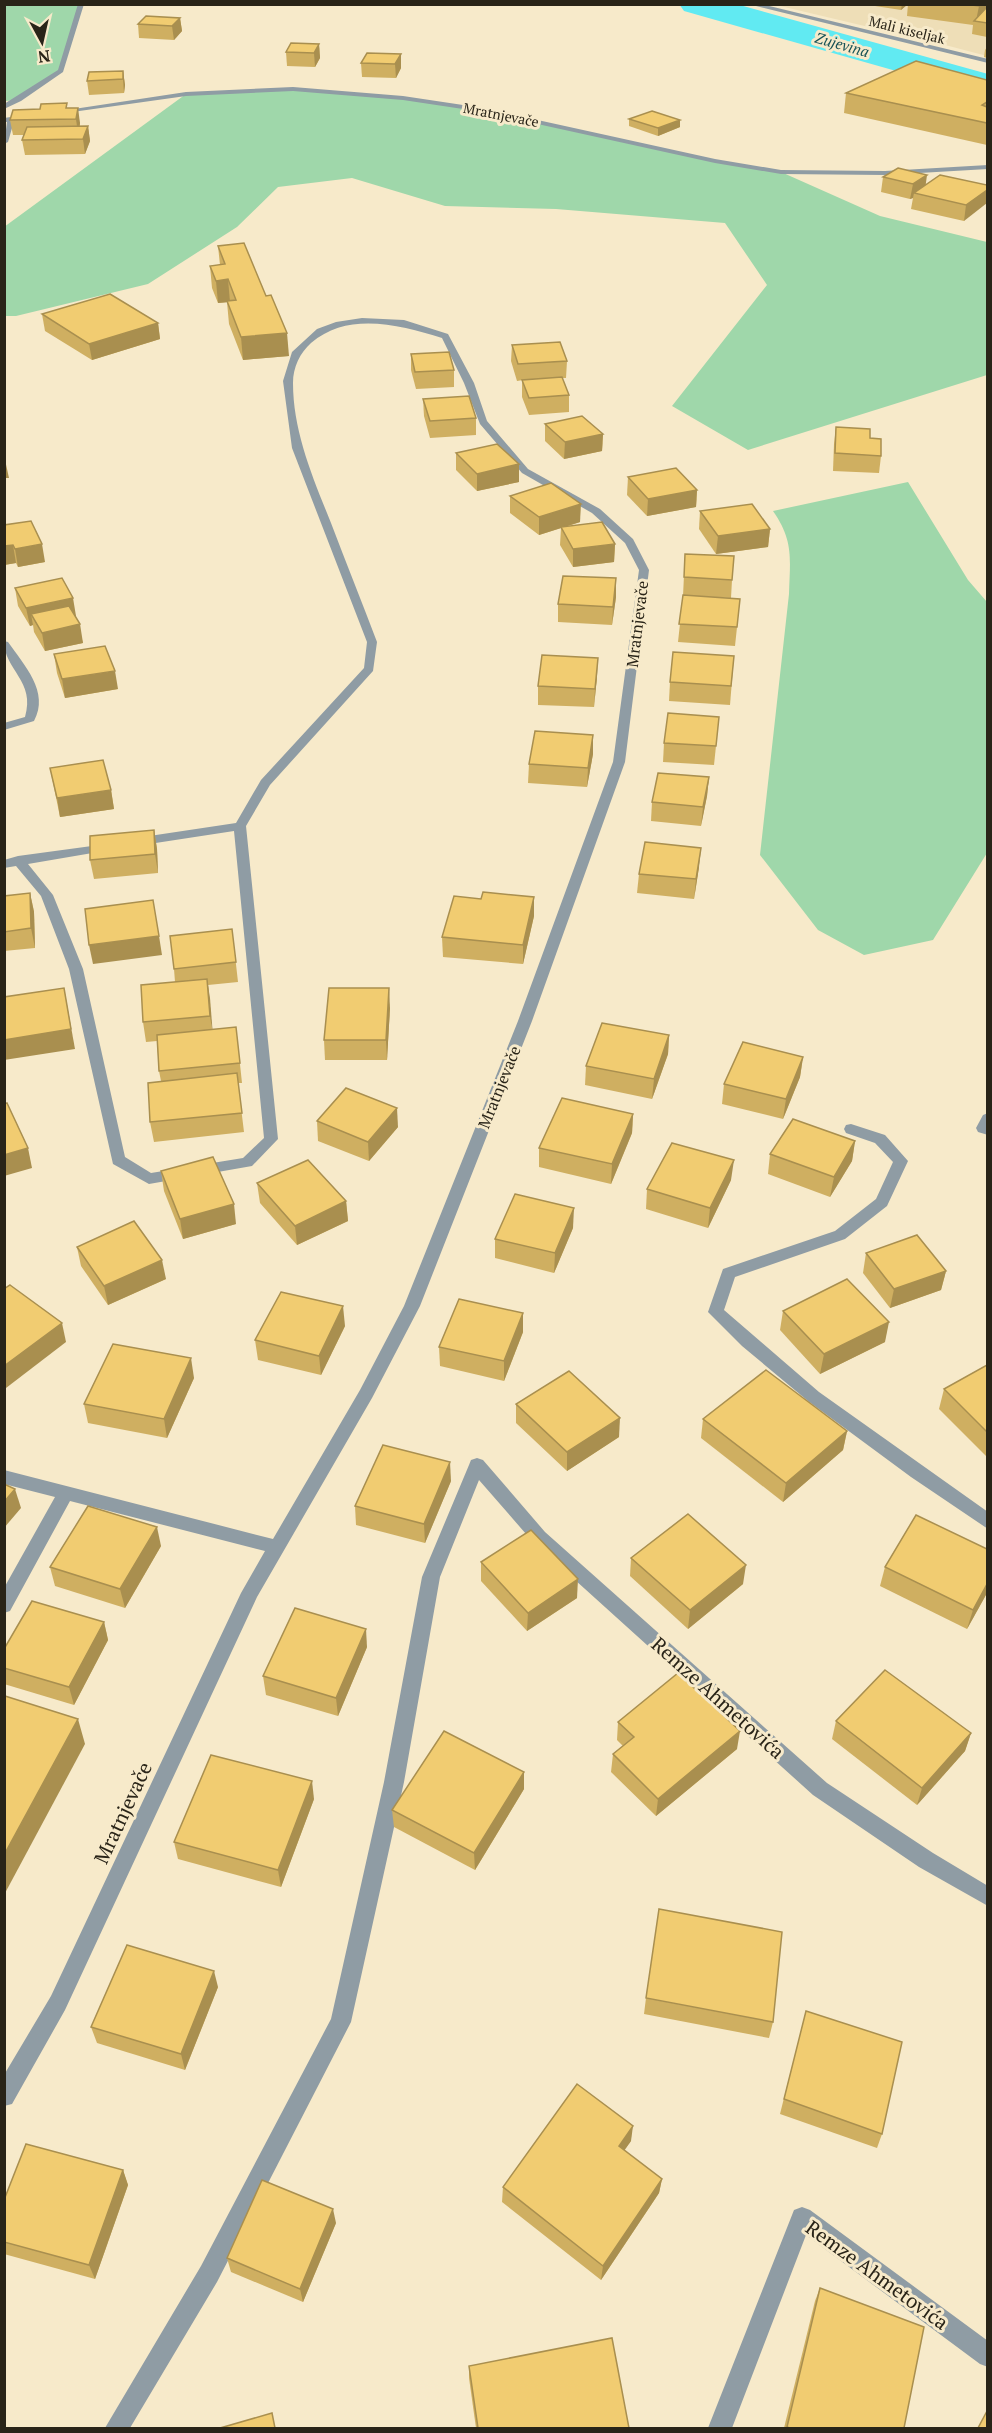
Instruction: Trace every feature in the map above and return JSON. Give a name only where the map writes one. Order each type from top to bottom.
[{"type":"street","points":[[4,107],[19,100],[61,71],[81,4]]},
{"type":"street","name":"Mali kiseljak","points":[[751,4],[987,61]]},
{"type":"street","name":"Mratnjevače","points":[[53,113],[186,94],[293,89],[403,98],[483,110],[715,161],[781,172],[885,173],[987,167]]},
{"type":"street","points":[[4,142],[8,120],[43,115]]},
{"type":"street","name":"Mratnjevače","points":[[4,2097],[58,2003],[250,1593],[366,1394],[412,1306],[525,1021],[619,762],[644,570],[629,541],[596,510],[525,471],[483,422],[469,382],[446,336],[411,324],[363,321],[336,325],[320,331],[296,352],[288,381],[297,448],[372,642],[369,669],[265,783],[240,826]]},
{"type":"street","points":[[4,644],[33,687],[36,707],[30,720],[4,727]]},
{"type":"street","points":[[240,826],[271,1139],[247,1162],[149,1179],[118,1160],[76,969],[46,895],[11,862],[240,826]]},
{"type":"street","points":[[987,1118],[983,1128],[987,1130]]},
{"type":"street","points":[[851,1129],[880,1139],[900,1161],[882,1202],[840,1235],[728,1273],[716,1312],[748,1343],[854,1427],[987,1522]]},
{"type":"street","name":"Remze Ahmetovića","points":[[117,2428],[209,2274],[341,2022],[394,1782],[431,1577],[477,1465],[539,1538],[820,1789],[926,1860],[987,1897]]},
{"type":"street","points":[[4,1477],[277,1546]]},
{"type":"street","points":[[4,1606],[66,1493]]},
{"type":"street","name":"Remze Ahmetovića","points":[[720,2428],[802,2218],[987,2356]]},
{"type":"shaded area","points":[[776,5],[987,5],[987,56],[949,46]]},
{"type":"green space","points":[[5,5],[81,5],[61,71],[19,100],[5,101]]},
{"type":"green space","points":[[293,89],[403,98],[483,110],[715,161],[781,172],[880,216],[987,242],[987,375],[748,450],[672,406],[767,285],[725,223],[556,209],[445,206],[352,178],[278,187],[237,227],[148,284],[16,316],[5,316],[4,227],[186,94]]},
{"type":"green space","points":[[908,482],[968,580],[987,602],[987,853],[933,940],[864,955],[818,930],[760,855],[789,594],[788,541],[773,511]]},
{"type":"building","points":[[987,7],[987,23],[974,21]]},
{"type":"building","points":[[146,16],[180,18],[172,26],[138,24]]},
{"type":"building","points":[[291,43],[319,44],[314,53],[286,52]]},
{"type":"building","points":[[367,53],[401,54],[395,64],[361,63]]},
{"type":"building","points":[[916,61],[987,80],[987,102],[982,105],[987,107],[987,123],[846,93]]},
{"type":"building","points":[[123,71],[123,79],[87,81],[89,72]]},
{"type":"building","points":[[67,103],[66,108],[78,108],[76,119],[10,120],[13,110],[40,109],[41,104]]},
{"type":"building","points":[[652,111],[680,120],[658,128],[629,119]]},
{"type":"building","points":[[88,126],[83,139],[22,140],[27,127]]},
{"type":"building","points":[[898,168],[927,175],[913,184],[883,177]]},
{"type":"building","points":[[940,175],[987,185],[987,190],[966,205],[914,193]]},
{"type":"building","points":[[244,243],[266,296],[271,295],[287,333],[241,337],[227,301],[236,300],[228,279],[216,281],[210,266],[225,264],[218,246]]},
{"type":"building","points":[[110,294],[158,323],[89,344],[42,314]]},
{"type":"building","points":[[560,342],[567,361],[518,364],[512,345]]},
{"type":"building","points":[[449,352],[454,370],[415,372],[411,354]]},
{"type":"building","points":[[562,377],[569,395],[529,398],[522,380]]},
{"type":"building","points":[[469,396],[476,418],[430,421],[423,399]]},
{"type":"building","points":[[582,416],[603,434],[565,442],[545,424]]},
{"type":"building","points":[[836,427],[870,429],[870,438],[881,439],[881,456],[835,453]]},
{"type":"building","points":[[497,444],[519,464],[477,474],[456,453]]},
{"type":"building","points":[[676,468],[697,490],[648,499],[628,477]]},
{"type":"building","points":[[551,483],[581,504],[539,517],[510,496]]},
{"type":"building","points":[[752,504],[770,529],[718,536],[700,511]]},
{"type":"building","points":[[31,521],[42,544],[15,549],[13,545],[4,546],[4,525]]},
{"type":"building","points":[[602,522],[615,544],[573,549],[561,527]]},
{"type":"building","points":[[685,554],[734,556],[732,580],[684,577]]},
{"type":"building","points":[[563,576],[616,578],[613,607],[558,604]]},
{"type":"building","points":[[62,578],[73,598],[26,608],[15,588]]},
{"type":"building","points":[[683,595],[740,599],[737,627],[679,624]]},
{"type":"building","points":[[69,606],[80,624],[42,633],[31,614]]},
{"type":"building","points":[[105,646],[115,671],[62,679],[54,654]]},
{"type":"building","points":[[673,652],[734,656],[731,686],[670,682]]},
{"type":"building","points":[[542,655],[598,658],[595,689],[538,686]]},
{"type":"building","points":[[668,713],[719,717],[716,746],[664,743]]},
{"type":"building","points":[[535,731],[593,735],[588,768],[529,764]]},
{"type":"building","points":[[103,760],[111,790],[57,798],[50,768]]},
{"type":"building","points":[[658,773],[709,777],[703,807],[652,802]]},
{"type":"building","points":[[154,830],[155,854],[90,860],[90,836]]},
{"type":"building","points":[[645,842],[701,848],[696,879],[639,874]]},
{"type":"building","points":[[483,892],[534,897],[523,945],[442,937],[454,896],[481,899]]},
{"type":"building","points":[[30,893],[31,928],[4,932],[4,896]]},
{"type":"building","points":[[153,900],[159,936],[89,945],[85,909]]},
{"type":"building","points":[[232,929],[236,962],[174,969],[170,936]]},
{"type":"building","points":[[207,979],[210,1016],[143,1022],[141,985]]},
{"type":"building","points":[[64,988],[71,1029],[4,1040],[4,997]]},
{"type":"building","points":[[329,988],[389,988],[386,1040],[324,1040]]},
{"type":"building","points":[[602,1023],[669,1035],[654,1079],[586,1066]]},
{"type":"building","points":[[236,1027],[240,1063],[159,1071],[157,1035]]},
{"type":"building","points":[[743,1042],[803,1057],[786,1099],[724,1084]]},
{"type":"building","points":[[237,1073],[242,1113],[150,1122],[148,1083]]},
{"type":"building","points":[[346,1088],[397,1108],[368,1142],[317,1121]]},
{"type":"building","points":[[562,1098],[633,1114],[612,1164],[539,1148]]},
{"type":"building","points":[[7,1103],[28,1148],[4,1155],[4,1104]]},
{"type":"building","points":[[793,1119],[855,1141],[834,1177],[770,1154]]},
{"type":"building","points":[[672,1143],[734,1160],[710,1208],[647,1189]]},
{"type":"building","points":[[213,1157],[234,1204],[180,1219],[161,1171]]},
{"type":"building","points":[[308,1160],[346,1201],[295,1226],[257,1183]]},
{"type":"building","points":[[515,1194],[574,1208],[555,1253],[495,1239]]},
{"type":"building","points":[[134,1221],[162,1260],[104,1286],[77,1247]]},
{"type":"building","points":[[917,1235],[946,1271],[894,1289],[866,1253]]},
{"type":"building","points":[[847,1279],[889,1322],[824,1354],[783,1311]]},
{"type":"building","points":[[10,1285],[62,1323],[4,1366],[4,1289]]},
{"type":"building","points":[[281,1292],[343,1306],[319,1356],[255,1340]]},
{"type":"building","points":[[459,1299],[523,1313],[504,1361],[439,1347]]},
{"type":"building","points":[[113,1344],[191,1358],[164,1419],[84,1404]]},
{"type":"building","points":[[987,1365],[987,1432],[944,1389]]},
{"type":"building","points":[[766,1370],[847,1431],[786,1483],[703,1419]]},
{"type":"building","points":[[569,1371],[620,1418],[567,1452],[516,1404]]},
{"type":"building","points":[[383,1445],[450,1462],[424,1524],[355,1506]]},
{"type":"building","points":[[4,1484],[15,1489],[4,1502]]},
{"type":"building","points":[[88,1506],[157,1527],[120,1589],[50,1567]]},
{"type":"building","points":[[688,1514],[746,1565],[690,1610],[631,1558]]},
{"type":"building","points":[[916,1515],[987,1549],[987,1584],[973,1610],[885,1567]]},
{"type":"building","points":[[531,1530],[578,1579],[528,1613],[481,1562]]},
{"type":"building","points":[[32,1601],[104,1622],[69,1687],[4,1668],[4,1649]]},
{"type":"building","points":[[295,1608],[366,1629],[336,1698],[263,1676]]},
{"type":"building","points":[[885,1670],[971,1733],[922,1788],[836,1721]]},
{"type":"building","points":[[678,1673],[740,1731],[658,1799],[613,1754],[634,1737],[618,1722]]},
{"type":"building","points":[[4,1697],[78,1719],[4,1855]]},
{"type":"building","points":[[444,1731],[524,1772],[474,1853],[392,1810]]},
{"type":"building","points":[[211,1755],[312,1781],[278,1870],[174,1842]]},
{"type":"building","points":[[659,1909],[782,1932],[773,2022],[646,1998]]},
{"type":"building","points":[[127,1945],[214,1971],[181,2054],[91,2027]]},
{"type":"building","points":[[806,2011],[902,2042],[882,2134],[784,2099]]},
{"type":"building","points":[[577,2084],[633,2126],[619,2146],[662,2179],[603,2266],[503,2187]]},
{"type":"building","points":[[26,2144],[123,2170],[89,2265],[4,2242],[4,2200]]},
{"type":"building","points":[[262,2180],[333,2209],[300,2289],[227,2258]]},
{"type":"building","points":[[820,2288],[924,2327],[904,2428],[787,2427]]},
{"type":"building","points":[[612,2338],[629,2428],[478,2428],[469,2366]]},
{"type":"building","points":[[987,2411],[987,2428],[978,2428]]},
{"type":"building","points":[[272,2413],[275,2428],[220,2428]]},
{"type":"waterway","name":"Zujevina","points":[[696,4],[988,86]]}]
